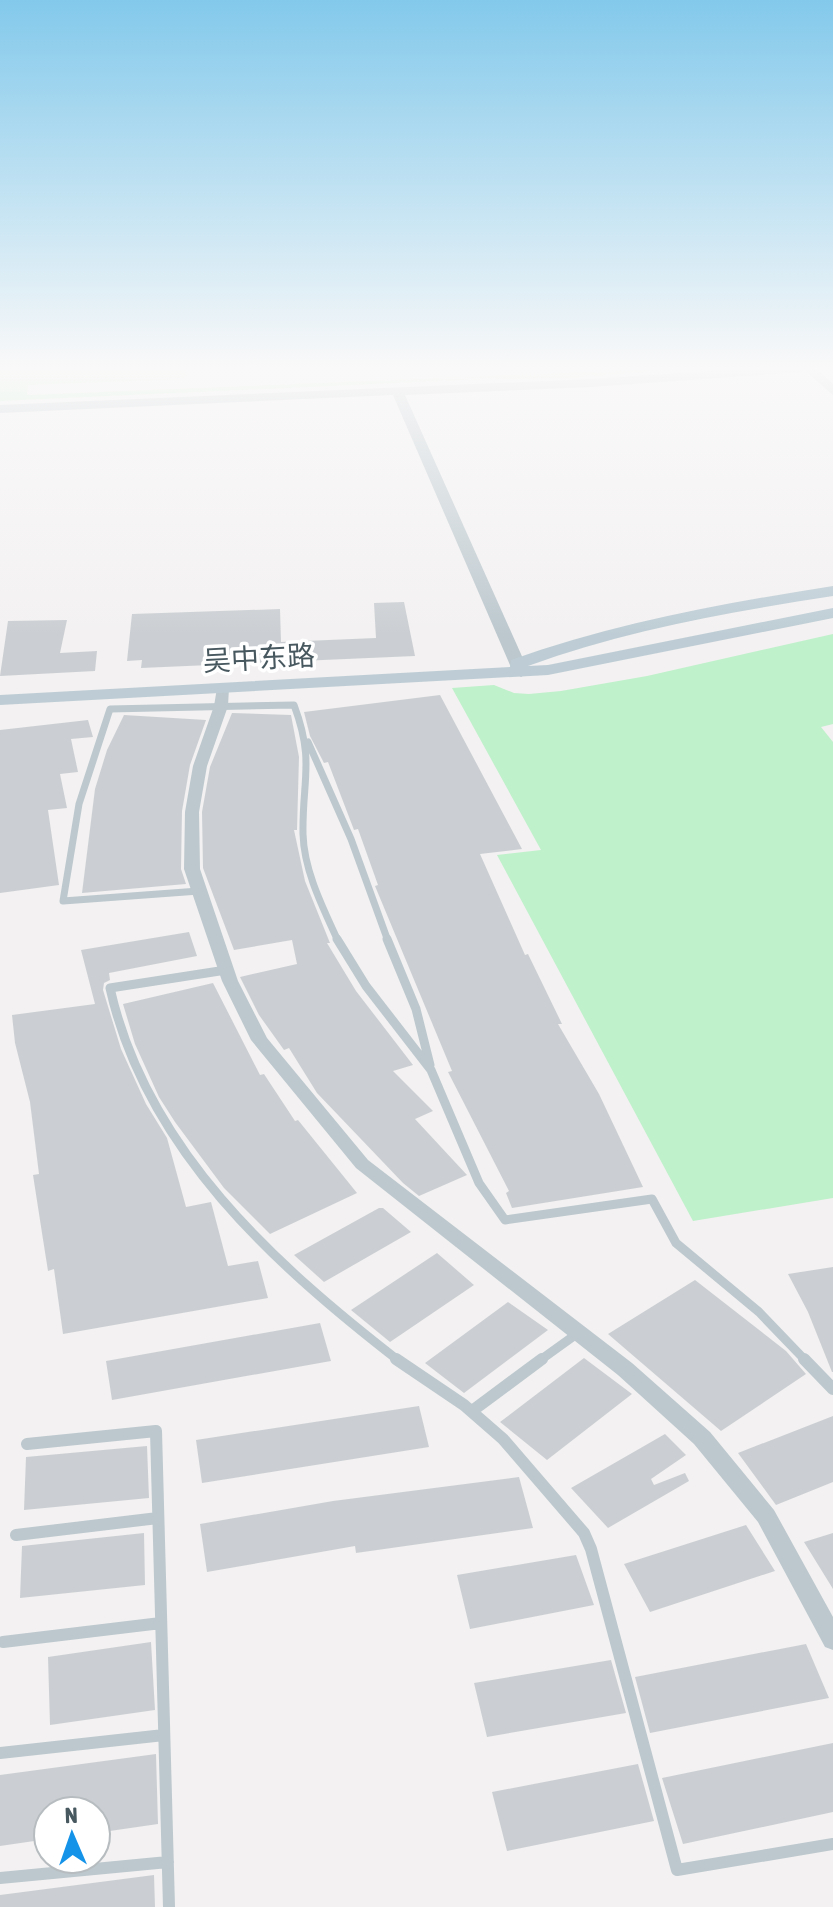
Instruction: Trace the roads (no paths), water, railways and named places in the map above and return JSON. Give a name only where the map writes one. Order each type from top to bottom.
[{"type":"main road","points":[[519,668],[575,643],[749,604],[833,591]]},
{"type":"main road","points":[[519,668],[617,657],[833,604]]},
{"type":"main road","points":[[771,619],[833,613]]},
{"type":"main road","points":[[519,668],[596,675],[833,626]]},
{"type":"main road","name":"吴中东路","points":[[0,691],[519,668]]},
{"type":"main road","name":"吴中东路","points":[[0,700],[222,697],[519,668]]},
{"type":"street","points":[[426,457],[519,668]]},
{"type":"street","points":[[222,697],[200,766],[192,812],[192,869],[226,970],[259,1040],[362,1164],[625,1369],[702,1438],[766,1516],[833,1640]]},
{"type":"lane","points":[[199,891],[63,901],[66,857],[85,780],[110,709],[222,697],[294,705],[351,839],[378,917],[416,1009],[431,1070],[479,1183],[505,1220],[652,1199],[676,1243],[759,1312],[833,1389]]},
{"type":"lane","points":[[306,737],[308,770],[303,836],[310,872],[323,909],[342,949],[366,986],[431,1070]]},
{"type":"lane","points":[[226,970],[110,988],[123,1039],[174,1141],[213,1192],[264,1249],[399,1362],[472,1411],[546,1487],[584,1533],[591,1549],[677,1870],[833,1844]]},
{"type":"lane","points":[[472,1411],[578,1333]]},
{"type":"lane","points":[[27,1444],[156,1431],[169,1907]]},
{"type":"lane","points":[[16,1535],[158,1518]]},
{"type":"lane","points":[[3,1642],[161,1623]]},
{"type":"lane","points":[[0,1753],[164,1735]]},
{"type":"lane","points":[[0,1878],[168,1862]]}]
